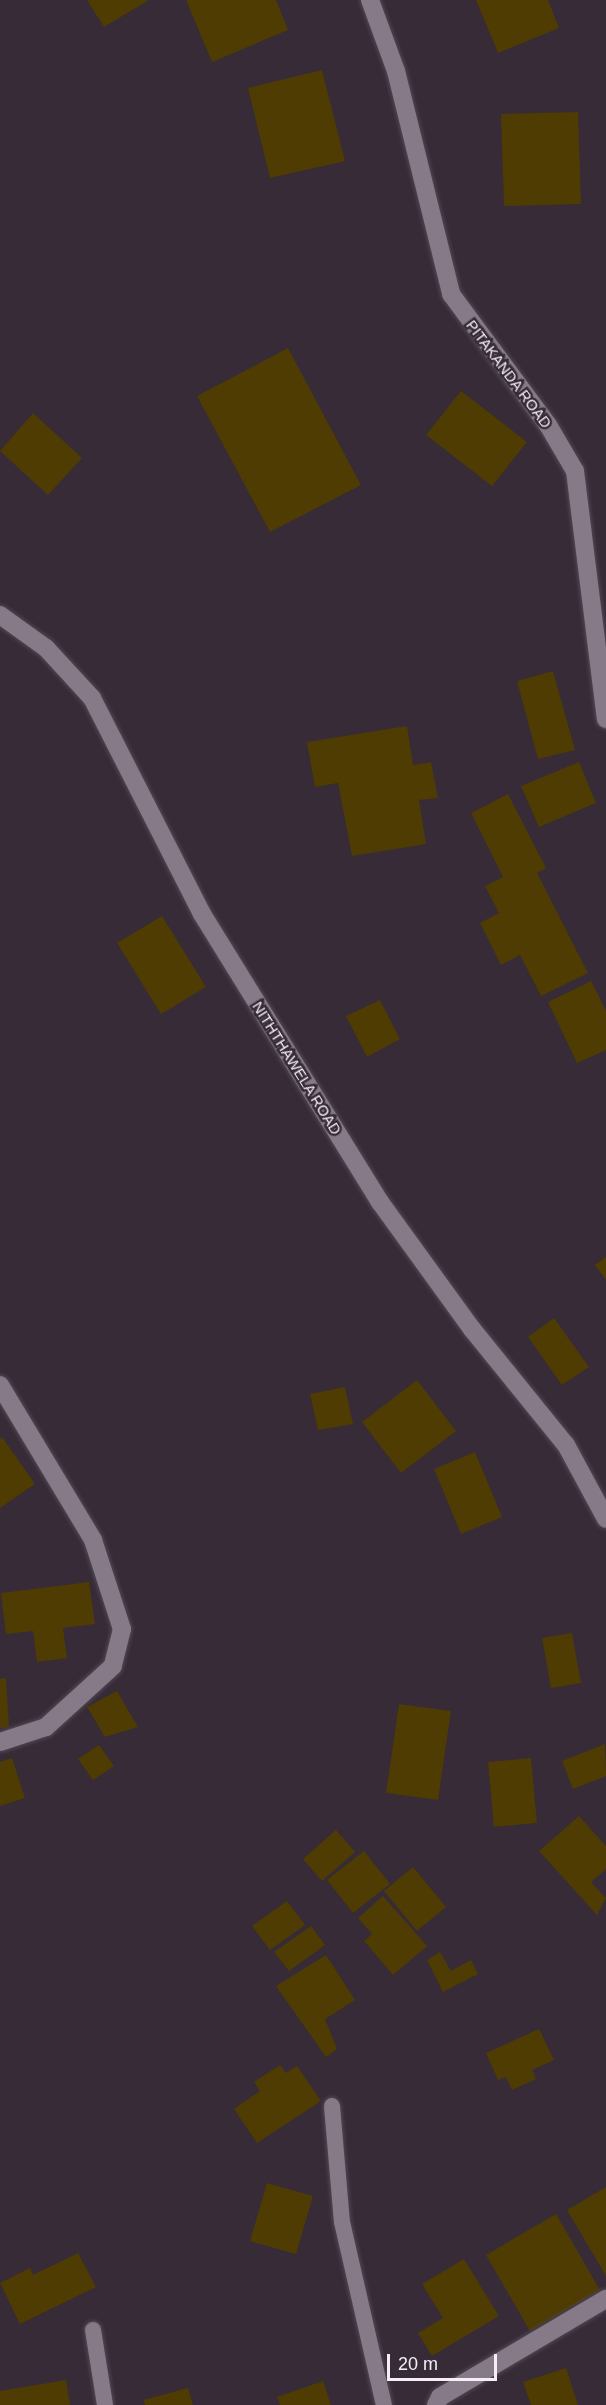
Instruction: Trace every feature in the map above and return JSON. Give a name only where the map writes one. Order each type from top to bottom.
[{"type":"street","name":"PITAKANDA ROAD","points":[[370,0],[396,71],[451,294],[548,425],[574,471],[606,719]]},
{"type":"street","name":"NITHTHAWELA ROAD","points":[[0,615],[46,648],[92,698],[202,914],[362,1172],[472,1329],[566,1445],[606,1519]]},
{"type":"street","points":[[0,1385],[93,1540],[122,1629],[113,1666],[46,1727],[0,1742]]},
{"type":"street","points":[[436,2405],[440,2397],[606,2299]]},
{"type":"lane","points":[[332,2106],[342,2222],[384,2405]]},
{"type":"lane","points":[[93,2330],[105,2405]]},
{"type":"building","points":[[87,0],[149,0],[104,27]]},
{"type":"building","points":[[186,0],[276,0],[288,30],[212,62]]},
{"type":"building","points":[[476,0],[548,0],[559,28],[498,53]]},
{"type":"building","points":[[322,70],[345,161],[270,178],[248,88]]},
{"type":"building","points":[[578,112],[581,204],[504,206],[501,114]]},
{"type":"building","points":[[288,348],[361,485],[270,532],[197,396]]},
{"type":"building","points":[[461,391],[527,442],[492,486],[426,435]]},
{"type":"building","points":[[33,413],[82,458],[48,495],[0,451]]},
{"type":"building","points":[[553,671],[575,750],[538,759],[517,681]]},
{"type":"building","points":[[407,726],[413,765],[431,762],[438,798],[419,800],[426,844],[352,856],[338,783],[315,787],[307,742]]},
{"type":"building","points":[[579,762],[596,803],[539,827],[521,786]]},
{"type":"building","points":[[508,794],[546,868],[537,873],[588,973],[541,996],[520,955],[501,965],[480,923],[499,913],[485,886],[503,877],[471,813]]},
{"type":"building","points":[[162,916],[206,987],[161,1014],[117,943]]},
{"type":"building","points":[[591,981],[606,1011],[606,1050],[577,1063],[548,1002]]},
{"type":"building","points":[[380,1000],[400,1039],[367,1057],[346,1016]]},
{"type":"building","points":[[606,1257],[606,1280],[595,1265]]},
{"type":"building","points":[[554,1318],[589,1367],[562,1385],[528,1337]]},
{"type":"building","points":[[417,1380],[456,1431],[401,1473],[362,1422]]},
{"type":"building","points":[[345,1387],[353,1424],[318,1430],[310,1394]]},
{"type":"building","points":[[2,1437],[35,1484],[0,1508],[0,1439]]},
{"type":"building","points":[[475,1452],[502,1517],[461,1534],[434,1469]]},
{"type":"building","points":[[89,1582],[95,1624],[63,1628],[67,1658],[37,1662],[33,1631],[6,1634],[1,1593]]},
{"type":"building","points":[[572,1633],[581,1683],[551,1688],[542,1638]]},
{"type":"building","points":[[6,1678],[9,1727],[0,1728],[0,1679]]},
{"type":"building","points":[[117,1691],[138,1727],[105,1737],[87,1707]]},
{"type":"building","points":[[399,1704],[451,1711],[438,1800],[386,1793]]},
{"type":"building","points":[[605,1744],[606,1776],[573,1789],[562,1761]]},
{"type":"building","points":[[99,1745],[114,1766],[93,1780],[78,1759]]},
{"type":"building","points":[[12,1758],[25,1798],[0,1806],[0,1762]]},
{"type":"building","points":[[531,1758],[537,1823],[494,1827],[488,1762]]},
{"type":"building","points":[[579,1816],[606,1846],[606,1869],[591,1882],[606,1898],[597,1915],[539,1851]]},
{"type":"building","points":[[336,1830],[355,1852],[322,1881],[303,1859]]},
{"type":"building","points":[[364,1851],[390,1884],[353,1913],[327,1880]]},
{"type":"building","points":[[413,1867],[446,1907],[417,1931],[384,1891]]},
{"type":"building","points":[[383,1896],[427,1946],[393,1975],[364,1941],[372,1934],[358,1918]]},
{"type":"building","points":[[287,1901],[305,1925],[270,1950],[252,1926]]},
{"type":"building","points":[[311,1926],[325,1945],[289,1971],[274,1952]]},
{"type":"building","points":[[440,1952],[451,1971],[471,1960],[478,1974],[443,1992],[427,1960]]},
{"type":"building","points":[[326,1955],[355,2000],[325,2019],[337,2049],[326,2057],[276,1986]]},
{"type":"building","points":[[539,2029],[554,2060],[532,2070],[536,2079],[512,2090],[506,2077],[498,2080],[486,2053]]},
{"type":"building","points":[[280,2065],[286,2073],[297,2066],[321,2101],[257,2143],[234,2109],[260,2091],[254,2082]]},
{"type":"building","points":[[267,2183],[313,2196],[296,2254],[250,2241]]},
{"type":"building","points":[[606,2187],[606,2276],[567,2210]]},
{"type":"building","points":[[556,2214],[600,2290],[530,2331],[486,2255]]},
{"type":"building","points":[[78,2253],[96,2287],[20,2324],[0,2283],[30,2268],[33,2275]]},
{"type":"building","points":[[464,2259],[499,2316],[432,2356],[418,2333],[443,2318],[422,2284]]},
{"type":"building","points":[[566,2368],[578,2405],[531,2405],[523,2382]]},
{"type":"building","points":[[66,2380],[70,2405],[0,2405],[0,2391]]},
{"type":"building","points":[[323,2381],[331,2405],[280,2405],[277,2397]]},
{"type":"building","points":[[188,2388],[193,2405],[145,2405],[143,2400]]}]
